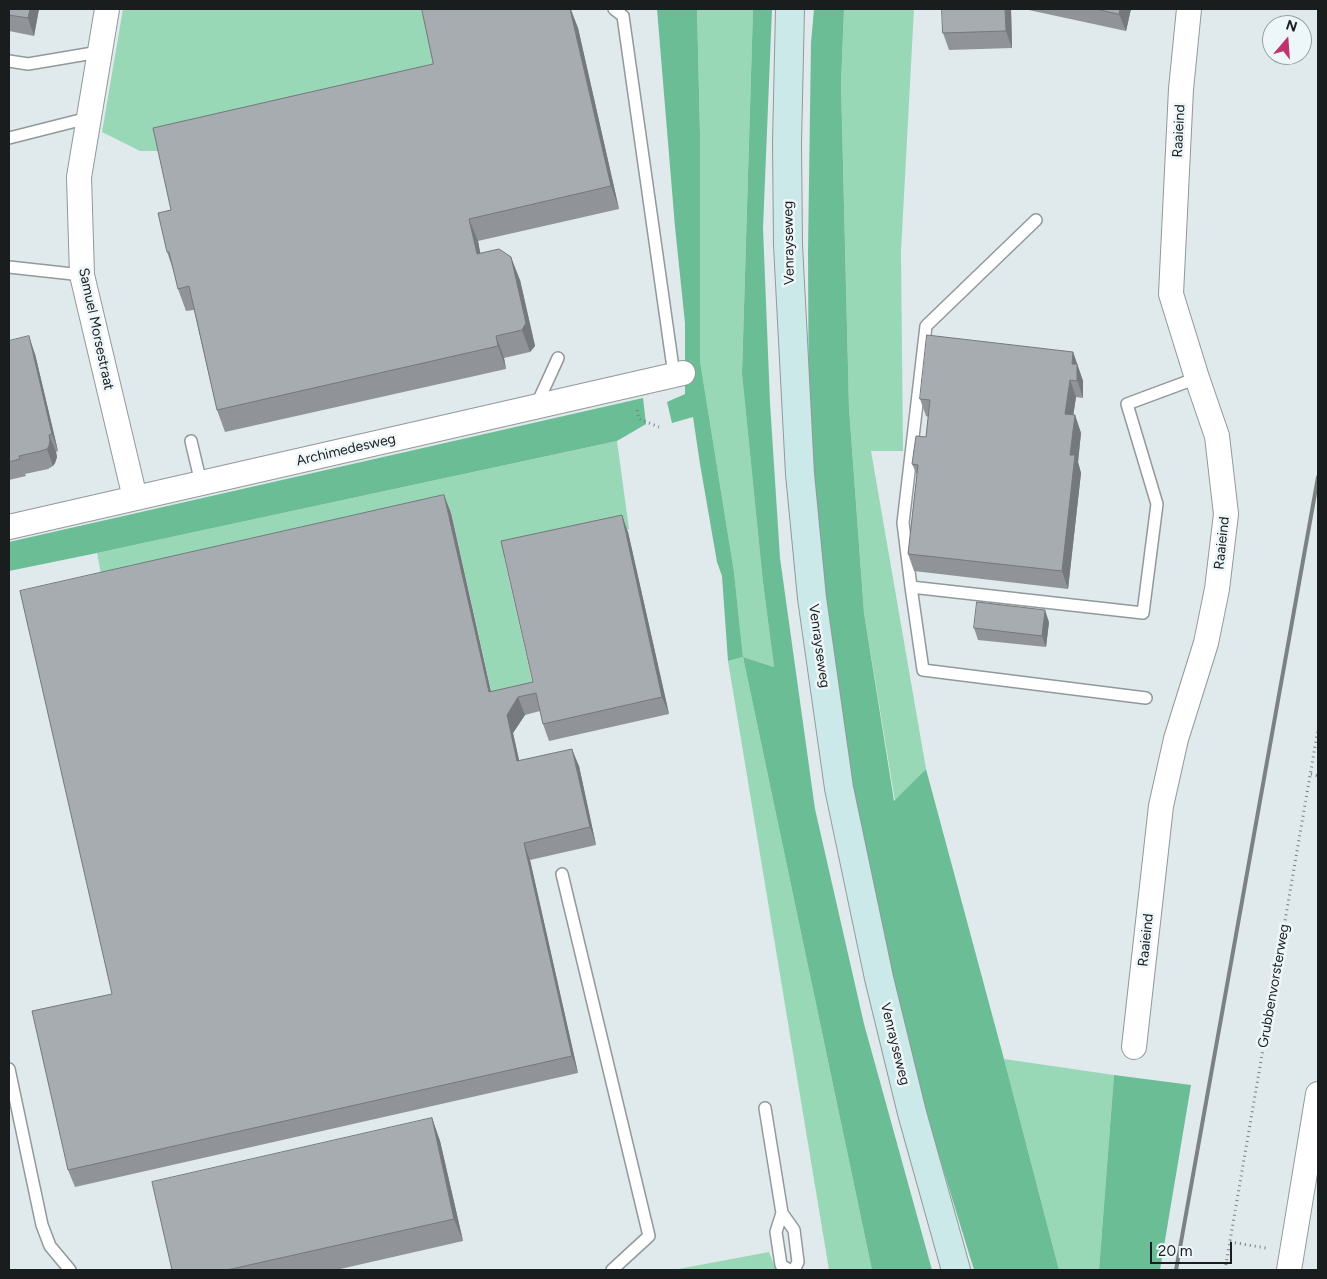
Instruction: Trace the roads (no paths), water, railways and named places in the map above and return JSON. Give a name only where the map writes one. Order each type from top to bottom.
[{"type":"main road","name":"Venrayseweg","points":[[790,9],[787,143],[788,245],[800,474],[812,598],[839,788],[879,978],[912,1113],[956,1270]]},
{"type":"street","name":"Samuel Morsestraat","points":[[106,9],[78,177],[82,275],[135,498]]},
{"type":"street","name":"Raaieind","points":[[1134,1047],[1161,806],[1176,739],[1206,643],[1218,589],[1226,514],[1217,436],[1171,294],[1182,89],[1190,9]]},
{"type":"street","name":"Archimedesweg","points":[[9,527],[679,374]]},
{"type":"street","points":[[1293,1265],[1318,1094]]},
{"type":"lane","points":[[614,9],[623,16],[679,374]]},
{"type":"lane","points":[[9,61],[28,64],[99,52]]},
{"type":"lane","points":[[9,138],[88,118]]},
{"type":"lane","points":[[1036,220],[926,326],[903,523],[923,670],[1146,698]]},
{"type":"lane","points":[[9,267],[82,275]]},
{"type":"lane","points":[[536,406],[558,358]]},
{"type":"lane","points":[[912,587],[1144,612],[1157,504],[1127,404],[1197,378]]},
{"type":"lane","points":[[191,440],[201,483]]},
{"type":"lane","points":[[562,874],[649,1236],[612,1270]]},
{"type":"lane","points":[[9,1069],[42,1225],[50,1246],[70,1270]]},
{"type":"lane","points":[[765,1108],[782,1213],[794,1230],[798,1262],[794,1270]]},
{"type":"lane","points":[[782,1213],[776,1232],[781,1265],[789,1270]]},
{"type":"railway","points":[[1176,1270],[1318,477]]}]
